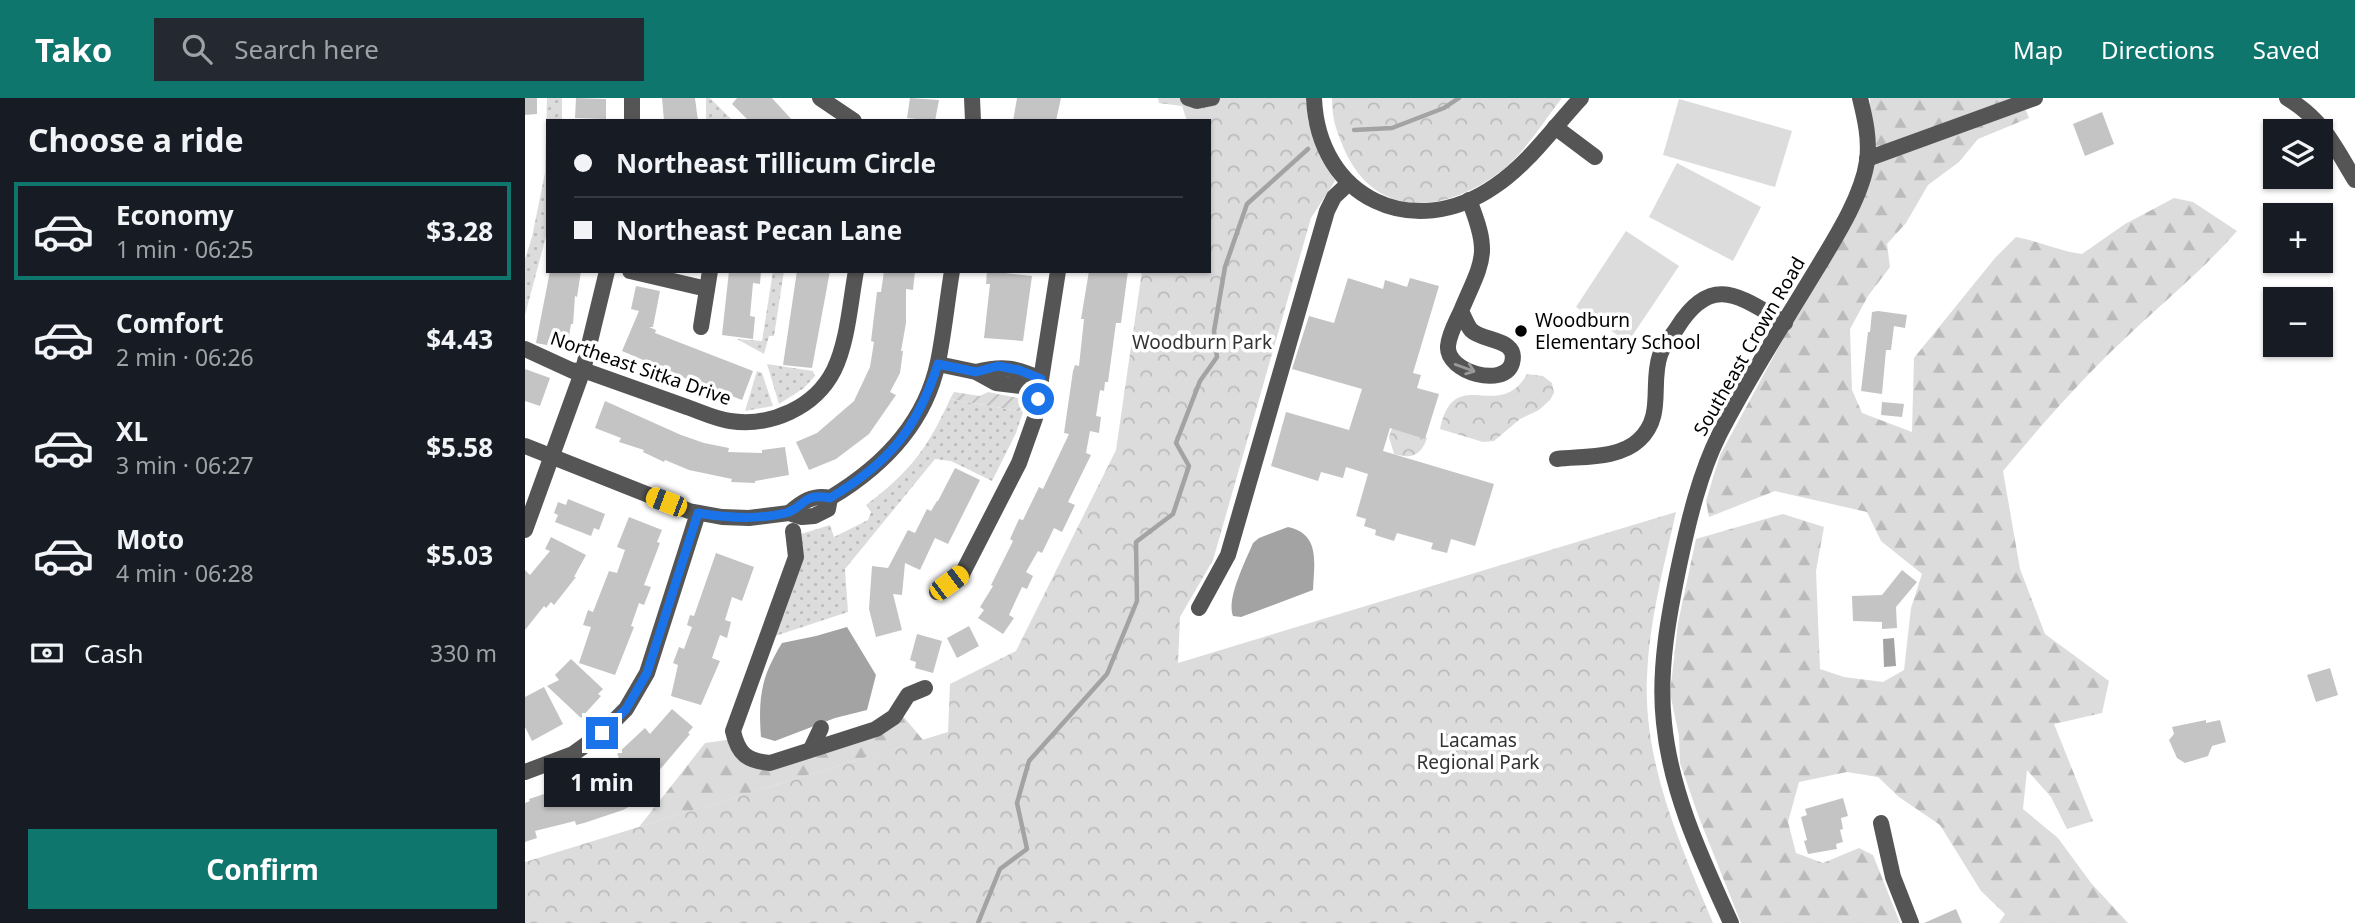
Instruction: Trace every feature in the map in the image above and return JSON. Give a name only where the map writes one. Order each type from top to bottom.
[{"type":"street","points":[[632,98],[632,119]]},
{"type":"street","points":[[820,98],[851,119]]},
{"type":"street","points":[[972,98],[973,119]]},
{"type":"street","points":[[1188,98],[1197,101],[1212,98]]},
{"type":"street","points":[[1314,98],[1326,150],[1349,183],[1363,196],[1411,213],[1450,207],[1493,187],[1519,167],[1581,98]]},
{"type":"street","points":[[1860,98],[1864,114],[1867,159],[2035,98]]},
{"type":"street","points":[[2287,98],[2302,108],[2328,134],[2355,180]]},
{"type":"street","points":[[1555,127],[1595,157]]},
{"type":"street","name":"Southeast Crown Road","points":[[1731,923],[1685,818],[1675,784],[1664,722],[1663,677],[1675,586],[1696,498],[1718,437],[1835,238],[1859,185],[1867,159]]},
{"type":"street","points":[[1199,607],[1228,555],[1327,211],[1334,197],[1349,183]]},
{"type":"street","points":[[1461,312],[1470,329],[1480,336],[1502,342],[1510,349],[1513,360],[1504,374],[1493,376],[1461,368],[1454,364],[1448,348],[1450,336],[1484,254],[1481,231],[1469,200]]},
{"type":"street","points":[[525,530],[583,370],[607,273]]},
{"type":"street","points":[[639,273],[707,289]]},
{"type":"street","points":[[701,327],[710,273]]},
{"type":"street","name":"Northeast Sitka Drive","points":[[525,349],[573,370],[583,370],[727,421],[755,423],[778,417],[803,405],[822,388],[833,372],[841,353],[856,273]]},
{"type":"street","points":[[525,446],[698,513],[749,518],[789,513],[802,517],[814,516],[828,509],[830,498],[858,482],[892,452],[917,417],[938,364],[952,273]]},
{"type":"street","points":[[937,593],[962,574],[1019,463],[1035,418],[1058,273]]},
{"type":"street","points":[[1557,459],[1621,452],[1639,441],[1654,422],[1660,355],[1689,309],[1700,300],[1713,295],[1741,298],[1784,323]]},
{"type":"street","points":[[938,364],[976,372],[998,366],[1019,370],[1041,379]]},
{"type":"street","points":[[525,772],[573,754],[602,733],[626,709],[647,673],[698,513]]},
{"type":"street","points":[[793,531],[796,557],[733,731],[742,755],[754,761],[770,763],[876,729],[894,717],[908,695],[925,688]]},
{"type":"street","points":[[811,749],[821,728]]},
{"type":"street","points":[[1881,823],[1893,877],[1911,923]]},
{"type":"green space","points":[[547,98],[562,98],[562,119],[546,119]]},
{"type":"green space","points":[[706,98],[710,98],[731,119],[706,119]]},
{"type":"green space","name":"Lacamas Regional Park","points":[[1158,98],[1306,98],[1308,121],[1335,181],[1311,218],[1213,560],[1180,617],[1178,663],[1676,512],[1651,635],[1647,708],[1657,772],[1666,802],[1713,923],[525,923],[525,862],[948,732],[950,684],[1016,651],[1116,450],[1142,273],[1211,273],[1211,119],[1186,119],[1182,106],[1159,103]]},
{"type":"green space","points":[[1332,98],[1562,98],[1525,147],[1500,172],[1457,196],[1435,202],[1413,203],[1393,199],[1374,189],[1358,172],[1344,149],[1337,130]]},
{"type":"green space","points":[[1870,98],[2021,98],[2029,118],[1978,139],[1959,162],[1928,185],[1906,223],[1887,244],[1890,267],[1868,296],[1850,329],[1852,390],[1862,413],[1912,432],[1914,358],[1995,258],[2016,237],[2082,254],[2125,224],[2174,198],[2193,202],[2237,231],[2199,271],[2098,365],[2003,471],[2020,569],[2045,634],[2109,681],[2102,713],[2054,724],[2093,821],[2067,829],[2051,797],[2027,770],[2023,809],[2058,838],[2091,883],[2128,923],[1999,923],[2005,914],[1981,891],[1940,825],[1899,797],[1878,777],[1847,772],[1799,782],[1788,822],[1796,853],[1823,863],[1859,848],[1873,855],[1900,923],[1741,923],[1680,763],[1679,736],[1670,693],[1678,623],[1696,539],[1783,514],[1824,527],[1816,571],[1820,669],[1844,677],[1883,682],[1904,670],[1911,608],[1922,574],[1881,541],[1867,512],[1775,491],[1709,517],[1706,501],[1720,455],[1866,187],[1871,141]]},
{"type":"green space","points":[[1679,99],[1792,131],[1775,187],[1663,155]]},
{"type":"green space","points":[[546,136],[546,236],[525,315],[525,259],[545,173]]},
{"type":"green space","points":[[1677,163],[1761,207],[1733,261],[1649,217]]},
{"type":"green space","points":[[1626,231],[1679,266],[1628,342],[1576,307]]},
{"type":"green space","points":[[773,273],[784,273],[774,336],[769,336],[764,354],[737,339],[762,341]]},
{"type":"green space","points":[[767,364],[813,371],[815,376],[804,388],[779,404]]},
{"type":"green space","points":[[757,371],[762,373],[773,406],[745,411]]},
{"type":"green space","points":[[1527,374],[1543,376],[1552,383],[1554,393],[1539,410],[1520,419],[1494,441],[1483,442],[1440,429],[1447,409],[1456,399],[1466,395],[1504,394],[1516,388]]},
{"type":"green space","points":[[954,392],[980,396],[988,392],[1018,398],[1024,404],[1023,412],[950,399]]},
{"type":"green space","points":[[950,399],[1023,412],[1016,433],[992,481],[951,461],[935,459],[845,569],[848,612],[769,638],[797,574],[801,534],[830,525],[834,537],[868,520],[871,512],[866,505],[894,482],[916,458],[934,432]]},
{"type":"green space","points":[[1392,428],[1427,438],[1422,449],[1410,456],[1394,454],[1389,437]]},
{"type":"green space","points":[[903,716],[923,740],[639,827],[705,743],[727,740],[741,757],[760,767]]},
{"type":"shaded area","points":[[1288,527],[1299,531],[1311,543],[1314,560],[1313,590],[1241,617],[1233,616],[1234,590],[1253,543]]},
{"type":"shaded area","points":[[847,627],[876,675],[867,710],[835,718],[775,741],[761,737],[760,711],[765,677],[782,643]]},
{"type":"shaded area","points":[[1894,638],[1896,666],[1884,667],[1883,639]]},
{"type":"building","points":[[525,98],[537,98],[537,114],[525,115]]},
{"type":"building","points":[[576,98],[606,99],[606,119],[575,118]]},
{"type":"building","points":[[662,98],[695,98],[698,119],[664,119]]},
{"type":"building","points":[[737,98],[772,98],[791,119],[747,119],[732,104]]},
{"type":"building","points":[[910,98],[939,100],[935,119],[907,118]]},
{"type":"building","points":[[1017,98],[1061,98],[1056,119],[1013,119]]},
{"type":"building","points":[[2102,112],[2114,144],[2085,156],[2073,124]]},
{"type":"building","points":[[550,273],[581,273],[567,349],[536,343]]},
{"type":"building","points":[[729,273],[761,273],[760,284],[753,283],[750,316],[755,317],[753,339],[722,335]]},
{"type":"building","points":[[797,273],[830,273],[812,368],[783,365]]},
{"type":"building","points":[[884,273],[915,273],[913,290],[906,289],[906,323],[900,373],[890,392],[896,395],[869,434],[836,459],[809,470],[796,442],[817,433],[854,401],[870,367],[877,292],[881,292]]},
{"type":"building","points":[[987,273],[1032,276],[1023,341],[984,338],[990,284],[986,284]]},
{"type":"building","points":[[1089,273],[1128,273],[1121,323],[1116,323],[1108,382],[1105,382],[1104,391],[1100,390],[1096,416],[1101,417],[1099,433],[1090,431],[1086,453],[1091,455],[1068,502],[1075,505],[1062,532],[1054,528],[1042,553],[1038,551],[1026,572],[1033,576],[1027,589],[1022,587],[1009,615],[1014,618],[1003,634],[978,618],[984,610],[980,607],[993,586],[991,585],[1013,541],[1010,539],[1019,519],[1023,520],[1039,487],[1043,489],[1069,434],[1064,433],[1073,371],[1075,365],[1079,366],[1084,319],[1081,319]]},
{"type":"building","points":[[1348,278],[1383,289],[1385,280],[1407,287],[1410,278],[1439,286],[1413,373],[1421,375],[1417,388],[1439,394],[1425,439],[1390,428],[1383,451],[1494,484],[1475,546],[1451,539],[1447,553],[1431,549],[1433,543],[1397,533],[1394,541],[1375,535],[1376,530],[1364,526],[1366,519],[1356,516],[1368,474],[1346,467],[1343,478],[1321,472],[1318,481],[1271,466],[1286,412],[1349,430],[1362,389],[1292,369],[1309,316],[1334,323]]},
{"type":"building","points":[[636,286],[660,291],[653,327],[649,327],[656,330],[655,333],[753,371],[742,400],[648,364],[622,351],[639,311],[631,309]]},
{"type":"building","points":[[1872,312],[1907,315],[1905,328],[1894,326],[1891,350],[1886,350],[1882,394],[1861,391]]},
{"type":"building","points":[[525,369],[550,378],[540,406],[525,401]]},
{"type":"building","points":[[605,401],[681,435],[729,448],[728,452],[762,453],[762,450],[785,447],[789,475],[755,483],[731,482],[732,479],[689,470],[665,460],[664,462],[643,452],[644,450],[619,442],[621,438],[595,428]]},
{"type":"building","points":[[1882,402],[1904,404],[1902,417],[1881,415]]},
{"type":"building","points":[[955,468],[980,480],[948,544],[935,538],[920,570],[905,563],[902,595],[893,594],[902,630],[876,637],[869,609],[872,566],[888,568],[908,530],[915,533],[927,509],[931,511],[938,501]]},
{"type":"building","points":[[568,499],[605,514],[599,530],[594,528],[591,536],[555,522],[558,515],[554,513],[558,502],[566,505]]},
{"type":"building","points":[[629,517],[662,530],[657,542],[660,543],[644,585],[651,587],[644,605],[639,603],[631,626],[634,627],[615,675],[579,663],[591,627],[583,625],[588,610],[593,612],[609,571],[617,573],[625,550],[617,547]]},
{"type":"building","points":[[551,537],[586,555],[576,577],[554,605],[551,602],[546,608],[544,606],[525,630],[525,570],[530,575],[550,551],[545,549]]},
{"type":"building","points":[[716,553],[754,567],[742,601],[732,597],[725,620],[731,622],[727,638],[720,635],[712,658],[720,661],[701,705],[671,696],[678,665],[673,663],[679,647],[684,649],[692,627],[687,625],[690,615],[694,616]]},
{"type":"building","points":[[1902,570],[1917,582],[1896,607],[1897,628],[1882,629],[1882,622],[1853,621],[1852,596],[1882,595]]},
{"type":"building","points":[[969,626],[979,646],[957,658],[947,638]]},
{"type":"building","points":[[917,634],[942,641],[933,673],[915,668],[916,662],[910,660]]},
{"type":"building","points":[[571,659],[603,689],[598,694],[601,696],[581,718],[547,686],[559,680],[555,675]]},
{"type":"building","points":[[2330,668],[2338,695],[2316,702],[2307,675]]},
{"type":"building","points":[[544,687],[563,724],[532,741],[525,727],[525,697]]},
{"type":"building","points":[[672,709],[693,727],[663,766],[642,782],[646,788],[638,793],[640,797],[631,802],[632,805],[584,823],[576,825],[575,821],[535,831],[537,838],[525,842],[525,803],[530,801],[529,799],[599,776],[597,772],[619,757],[617,754],[645,728],[650,734]]},
{"type":"building","points":[[2206,720],[2206,723],[2220,720],[2226,742],[2212,746],[2208,756],[2185,763],[2177,758],[2169,740],[2174,734],[2172,727]]},
{"type":"building","points":[[1843,798],[1848,816],[1841,818],[1843,842],[1836,844],[1837,849],[1808,854],[1801,817],[1807,815],[1805,809]]},
{"type":"building","points":[[1956,909],[1962,923],[1924,923]]},
{"type":"waterway","points":[[1354,130],[1392,128],[1444,108],[1459,98]]},
{"type":"waterway","points":[[978,923],[1000,869],[1027,849],[1017,803],[1029,761],[1107,674],[1137,601],[1136,542],[1173,514],[1189,466],[1176,443],[1200,381],[1217,357],[1214,331],[1225,267],[1247,204],[1308,149]]},
{"type":"place","name":"Woodburn Elementary School","points":[[1521,331]]},
{"type":"route","points":[[602,733],[626,709],[647,673],[698,513],[749,518],[789,513],[800,503],[820,496],[830,498],[858,482],[892,452],[917,417],[938,364],[976,372],[998,366],[1019,370],[1041,379],[1038,399]]},
{"type":"park label","name":"Woodburn Park","points":[[1202,342]]}]
